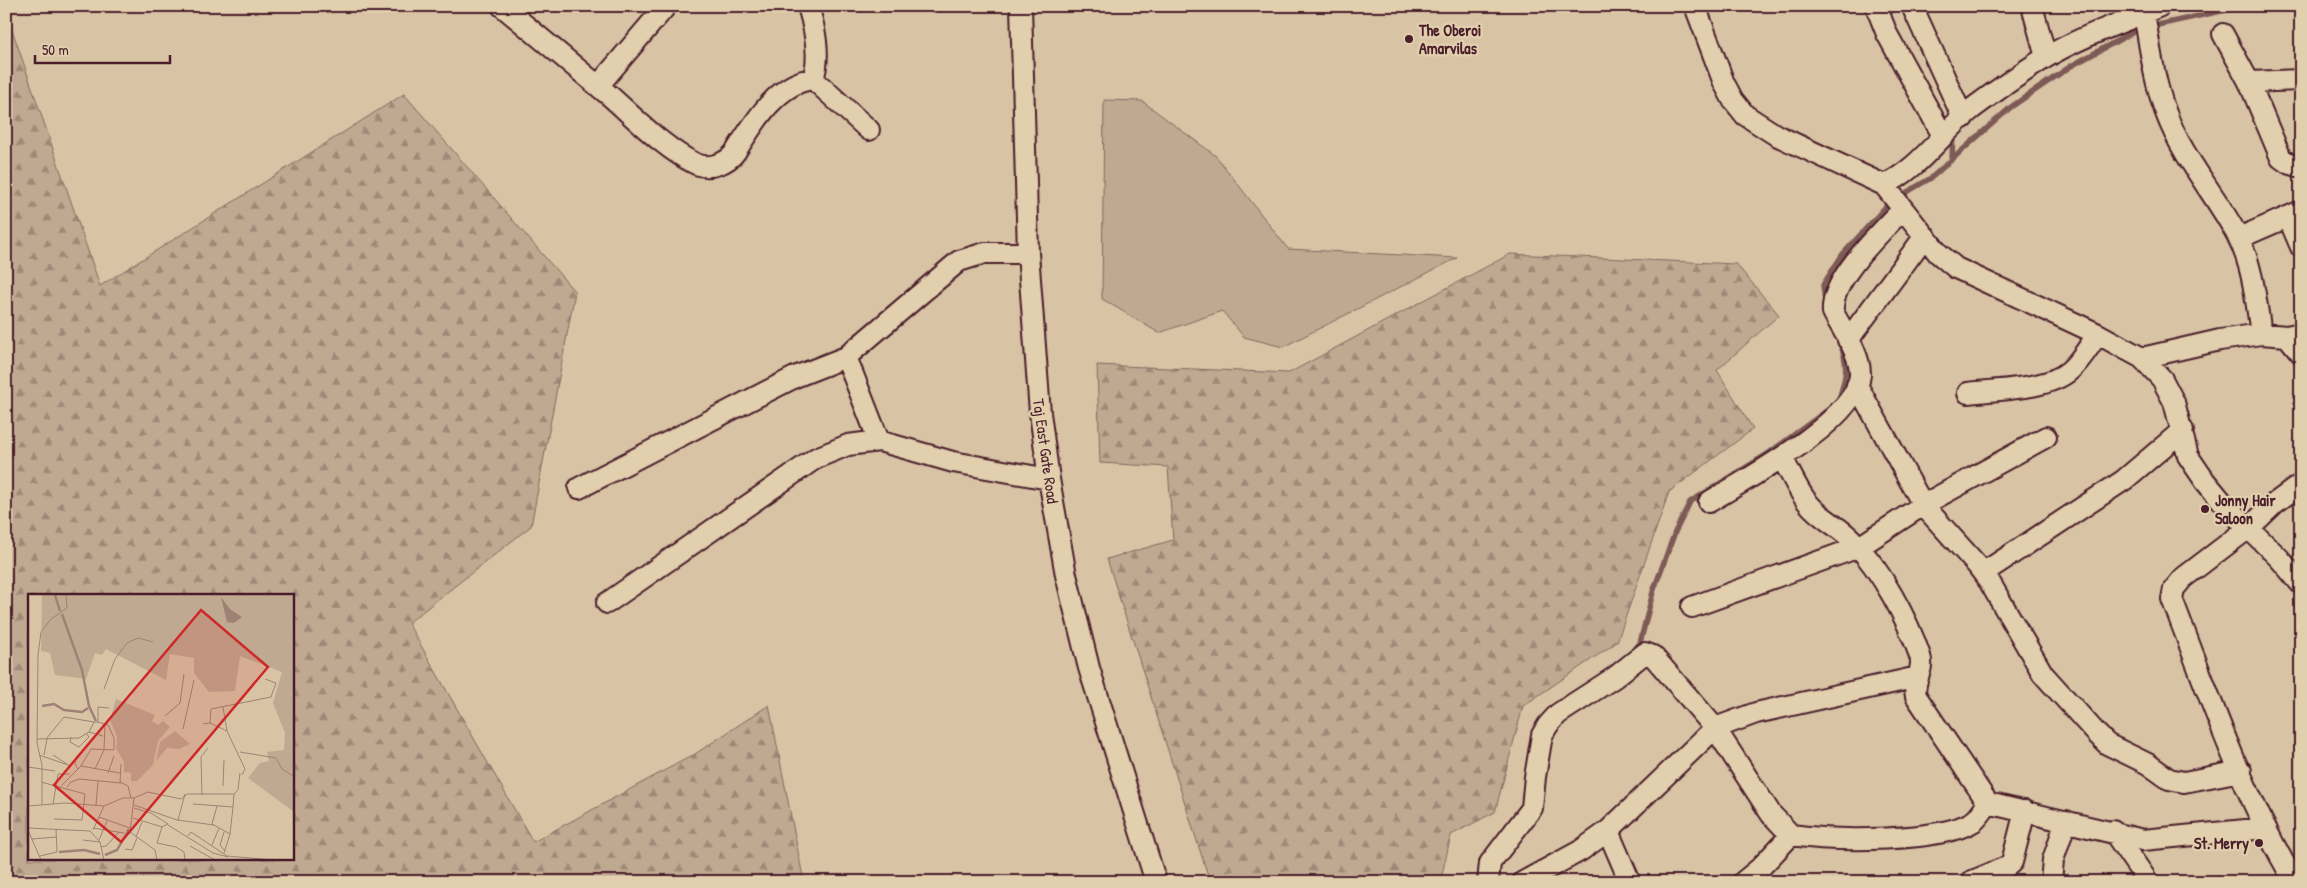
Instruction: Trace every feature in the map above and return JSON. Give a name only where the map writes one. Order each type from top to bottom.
[{"type":"street","points":[[502,6],[660,140],[697,165],[717,166],[731,158],[753,124],[783,92],[803,80],[813,80],[869,130]]},
{"type":"street","points":[[598,86],[666,6]]},
{"type":"street","points":[[808,6],[816,35],[815,73],[813,80]]},
{"type":"street","name":"Taj East Gate Road","points":[[1021,6],[1028,253],[1040,413],[1049,479],[1066,574],[1089,668],[1156,882]]},
{"type":"street","points":[[1695,6],[1724,83],[1733,100],[1745,115],[1776,135],[1884,185],[1938,254],[1956,268],[2036,307],[2098,334],[2142,358],[2162,379],[2174,402],[2188,456],[2205,481],[2224,504],[2280,558],[2301,584]]},
{"type":"street","points":[[1876,6],[1887,34],[1944,136]]},
{"type":"street","points":[[1912,6],[1963,118]]},
{"type":"street","points":[[2032,6],[2046,57]]},
{"type":"street","points":[[1884,185],[1911,167],[1963,118],[2046,57],[2128,18],[2152,10],[2153,67],[2166,114],[2188,156],[2239,238],[2249,263],[2262,334]]},
{"type":"street","points":[[2223,34],[2249,82],[2281,158],[2288,163],[2301,167]]},
{"type":"street","points":[[2249,82],[2301,80]]},
{"type":"street","points":[[1708,502],[1782,458],[1840,411],[1858,385],[1859,366],[1833,312],[1832,303],[1846,274],[1902,210]]},
{"type":"street","points":[[2239,238],[2294,214],[2301,247]]},
{"type":"street","points":[[1848,340],[1925,236]]},
{"type":"street","points":[[580,488],[795,378],[846,357],[960,261],[985,253],[1028,253]]},
{"type":"street","points":[[1968,393],[2041,384],[2055,380],[2069,372],[2098,334]]},
{"type":"street","points":[[2142,358],[2220,340],[2262,334],[2294,334],[2301,353]]},
{"type":"street","points":[[846,357],[879,441]]},
{"type":"street","points":[[1858,385],[1914,492],[1923,505],[1983,573],[2043,674],[2107,744],[2148,764],[2170,779],[2184,782],[2241,771]]},
{"type":"street","points":[[1840,411],[1868,403]]},
{"type":"street","points":[[1983,573],[2124,480],[2182,430]]},
{"type":"street","points":[[1692,607],[1859,547],[1923,505],[2046,437]]},
{"type":"street","points":[[607,603],[816,458],[848,445],[879,441],[953,462],[1049,479]]},
{"type":"street","points":[[1782,458],[1809,505],[1859,547],[1880,575],[1920,657],[1922,669],[1914,688],[1916,696],[1988,803],[2113,831],[2143,840],[2266,828]]},
{"type":"street","points":[[2295,882],[2276,849],[2241,771],[2172,599],[2183,578],[2250,527],[2275,503],[2301,484]]},
{"type":"street","points":[[1488,882],[1490,863],[1532,808],[1534,777],[1542,735],[1548,725],[1558,714],[1615,677],[1645,653],[1652,656],[1715,728],[1771,814],[1791,835],[1846,840],[1902,837],[1951,830],[1977,819],[1988,803]]},
{"type":"street","points":[[1523,882],[1580,851],[1608,831],[1715,728],[1756,713],[1918,677]]},
{"type":"street","points":[[1970,882],[2006,867],[2012,862],[2025,811]]},
{"type":"street","points":[[2051,881],[2053,860],[2066,820]]},
{"type":"street","points":[[1608,831],[1630,882]]},
{"type":"street","points":[[2113,831],[2148,882]]},
{"type":"street","points":[[1743,882],[1760,868],[1791,835]]},
{"type":"green space","points":[[6,12],[100,286],[404,94],[575,292],[531,526],[408,623],[533,842],[695,754],[769,705],[804,882],[6,882]]},
{"type":"green space","points":[[1104,100],[1142,101],[1216,156],[1288,249],[1457,258],[1283,347],[1244,337],[1222,311],[1159,333],[1102,299]]},
{"type":"green space","points":[[1510,254],[1736,264],[1779,315],[1717,370],[1753,429],[1669,492],[1617,642],[1523,706],[1495,812],[1451,835],[1441,879],[1434,882],[1210,882],[1107,559],[1173,540],[1168,467],[1100,463],[1097,365],[1289,373]]},
{"type":"waterway","points":[[2158,25],[2244,6]]},
{"type":"waterway","points":[[1902,195],[1931,178],[2011,107],[2071,66],[2137,30]]},
{"type":"waterway","points":[[1952,159],[1953,133]]},
{"type":"waterway","points":[[1825,302],[1823,285],[1843,254],[1889,203]]},
{"type":"waterway","points":[[1838,402],[1846,372],[1845,358],[1839,341]]},
{"type":"waterway","points":[[1633,652],[1640,643],[1653,592],[1675,532],[1690,502],[1769,453],[1829,409]]},
{"type":"place","name":"The Oberoi Amarvilas","points":[[1409,39]]},
{"type":"place","name":"Jonny Hair Saloon","points":[[2205,509]]},
{"type":"place","name":"St. Merry","points":[[2259,843]]}]
